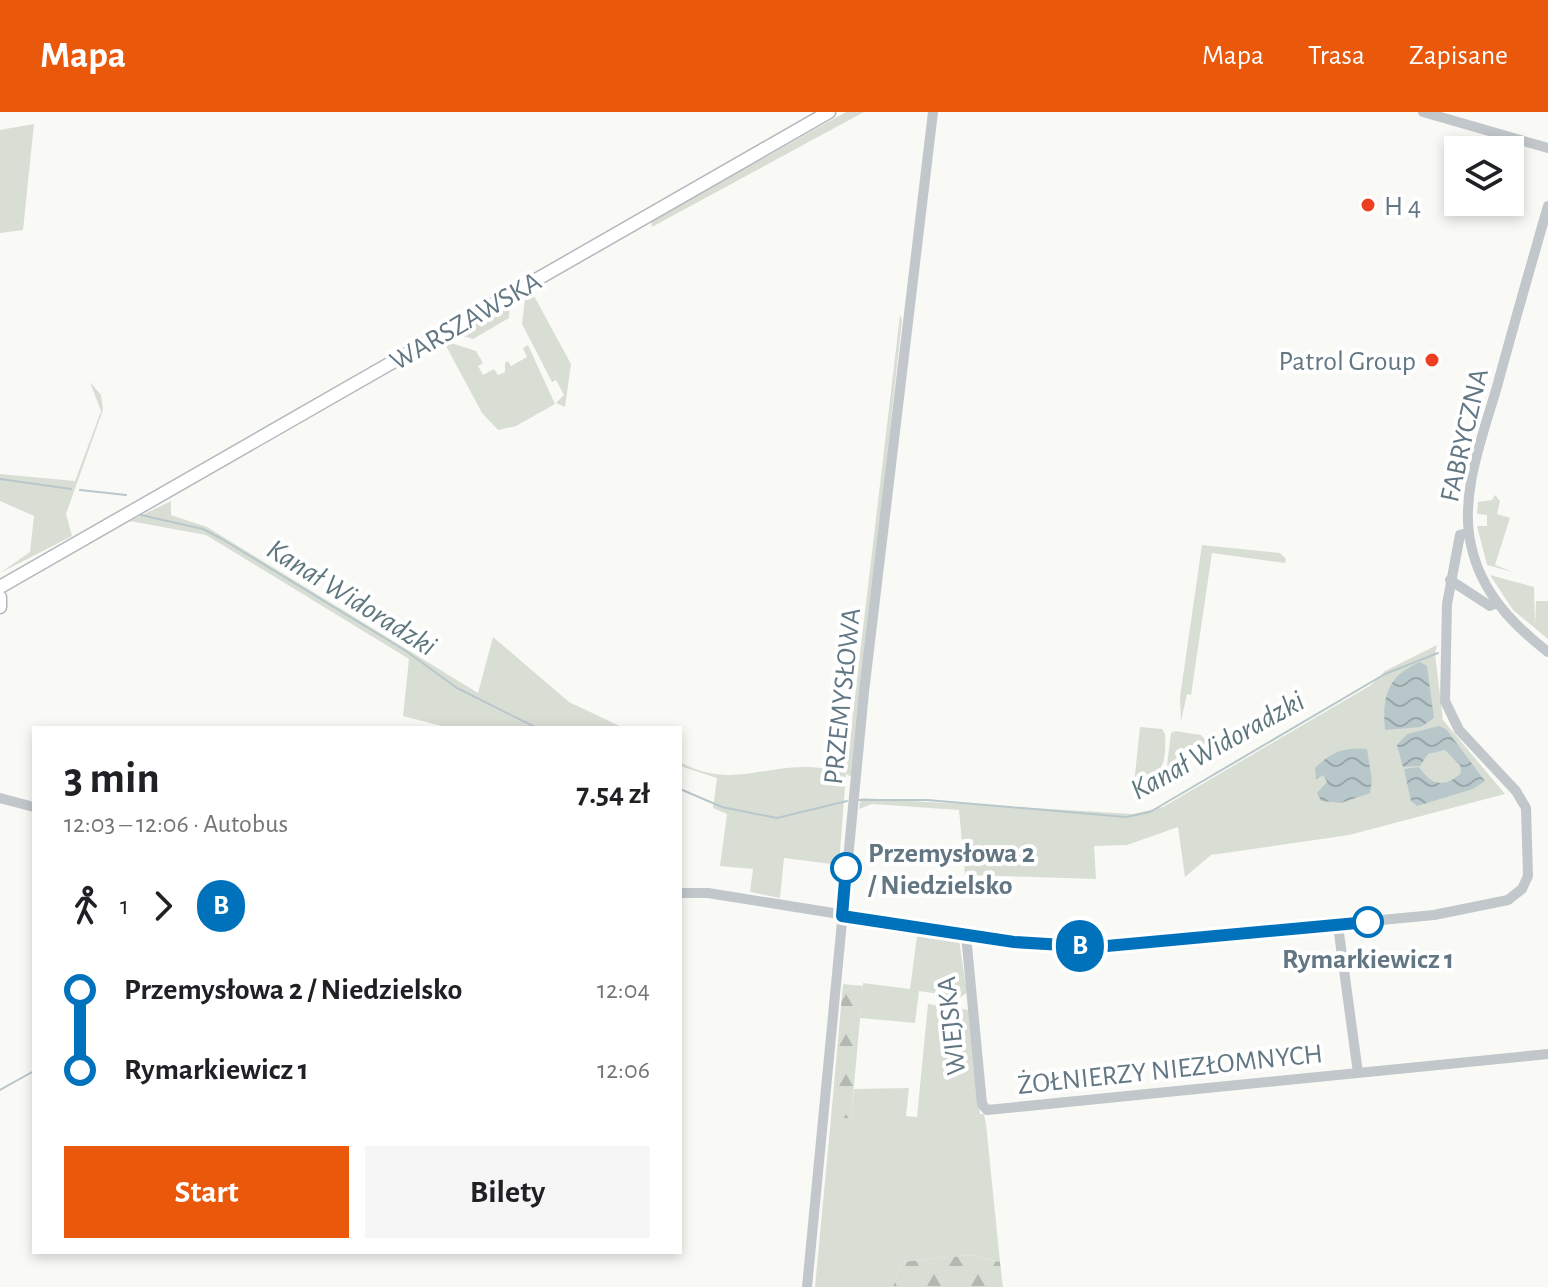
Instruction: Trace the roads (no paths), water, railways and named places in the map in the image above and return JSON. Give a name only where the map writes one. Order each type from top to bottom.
[{"type":"main road","name":"WARSZAWSKA","points":[[0,587],[825,115],[837,112]]},
{"type":"main road","name":"WARSZAWSKA","points":[[0,579],[74,537],[109,523]]},
{"type":"main road","points":[[0,597],[0,607]]},
{"type":"street","name":"PRZEMYSŁOWA","points":[[807,1287],[864,692],[933,112]]},
{"type":"street","points":[[1423,112],[1548,148]]},
{"type":"street","name":"FABRYCZNA","points":[[1548,206],[1475,467],[1469,533],[1476,563],[1497,603],[1524,633],[1548,652]]},
{"type":"street","points":[[682,893],[708,893],[1034,944],[1096,947],[1338,926],[1493,904],[1515,896],[1527,880],[1529,825],[1524,802],[1459,730],[1445,701],[1445,639],[1450,580],[1460,535],[1469,533]]},
{"type":"street","points":[[1450,580],[1490,606],[1497,603]]},
{"type":"street","points":[[0,798],[32,806]]},
{"type":"street","name":"ŻOŁNIERZY NIEZŁOMNYCH","points":[[1338,926],[1358,1073]]},
{"type":"street","name":"WIEJSKA","points":[[966,935],[982,1104],[987,1110]]},
{"type":"street","name":"ŻOŁNIERZY NIEZŁOMNYCH","points":[[987,1110],[1548,1054]]},
{"type":"water","points":[[1420,662],[1427,666],[1434,718],[1421,727],[1385,730],[1389,689],[1400,674]]},
{"type":"water","points":[[1439,726],[1446,729],[1485,781],[1473,789],[1417,806],[1411,801],[1404,769],[1419,767],[1428,778],[1443,783],[1461,773],[1460,765],[1445,750],[1428,754],[1420,766],[1403,767],[1397,745],[1407,734]]},
{"type":"water","points":[[1367,749],[1372,781],[1370,793],[1341,803],[1321,801],[1317,793],[1327,782],[1323,775],[1316,779],[1315,768],[1338,752]]},
{"type":"waterway","name":"Kanał Widoradzki","points":[[0,479],[71,489]]},
{"type":"waterway","name":"Kanał Widoradzki","points":[[80,490],[126,495]]},
{"type":"waterway","name":"Kanał Widoradzki","points":[[141,515],[203,529],[222,539],[406,651],[457,688],[533,726]]},
{"type":"waterway","name":"Kanał Widoradzki","points":[[859,800],[927,800],[1126,817],[1150,812],[1385,674],[1438,653]]},
{"type":"waterway","name":"Kanał Widoradzki","points":[[682,790],[722,807],[777,818],[847,801]]},
{"type":"waterway","points":[[0,1090],[32,1072]]},
{"type":"place","name":"H 4","points":[[1368,205]]},
{"type":"place","name":"Patrol Group","points":[[1432,360]]},
{"type":"place","name":"Przemysłowa 2 / Niedzielsko","points":[[846,868]]},
{"type":"place","name":"Rymarkiewicz 1","points":[[1368,922]]}]
